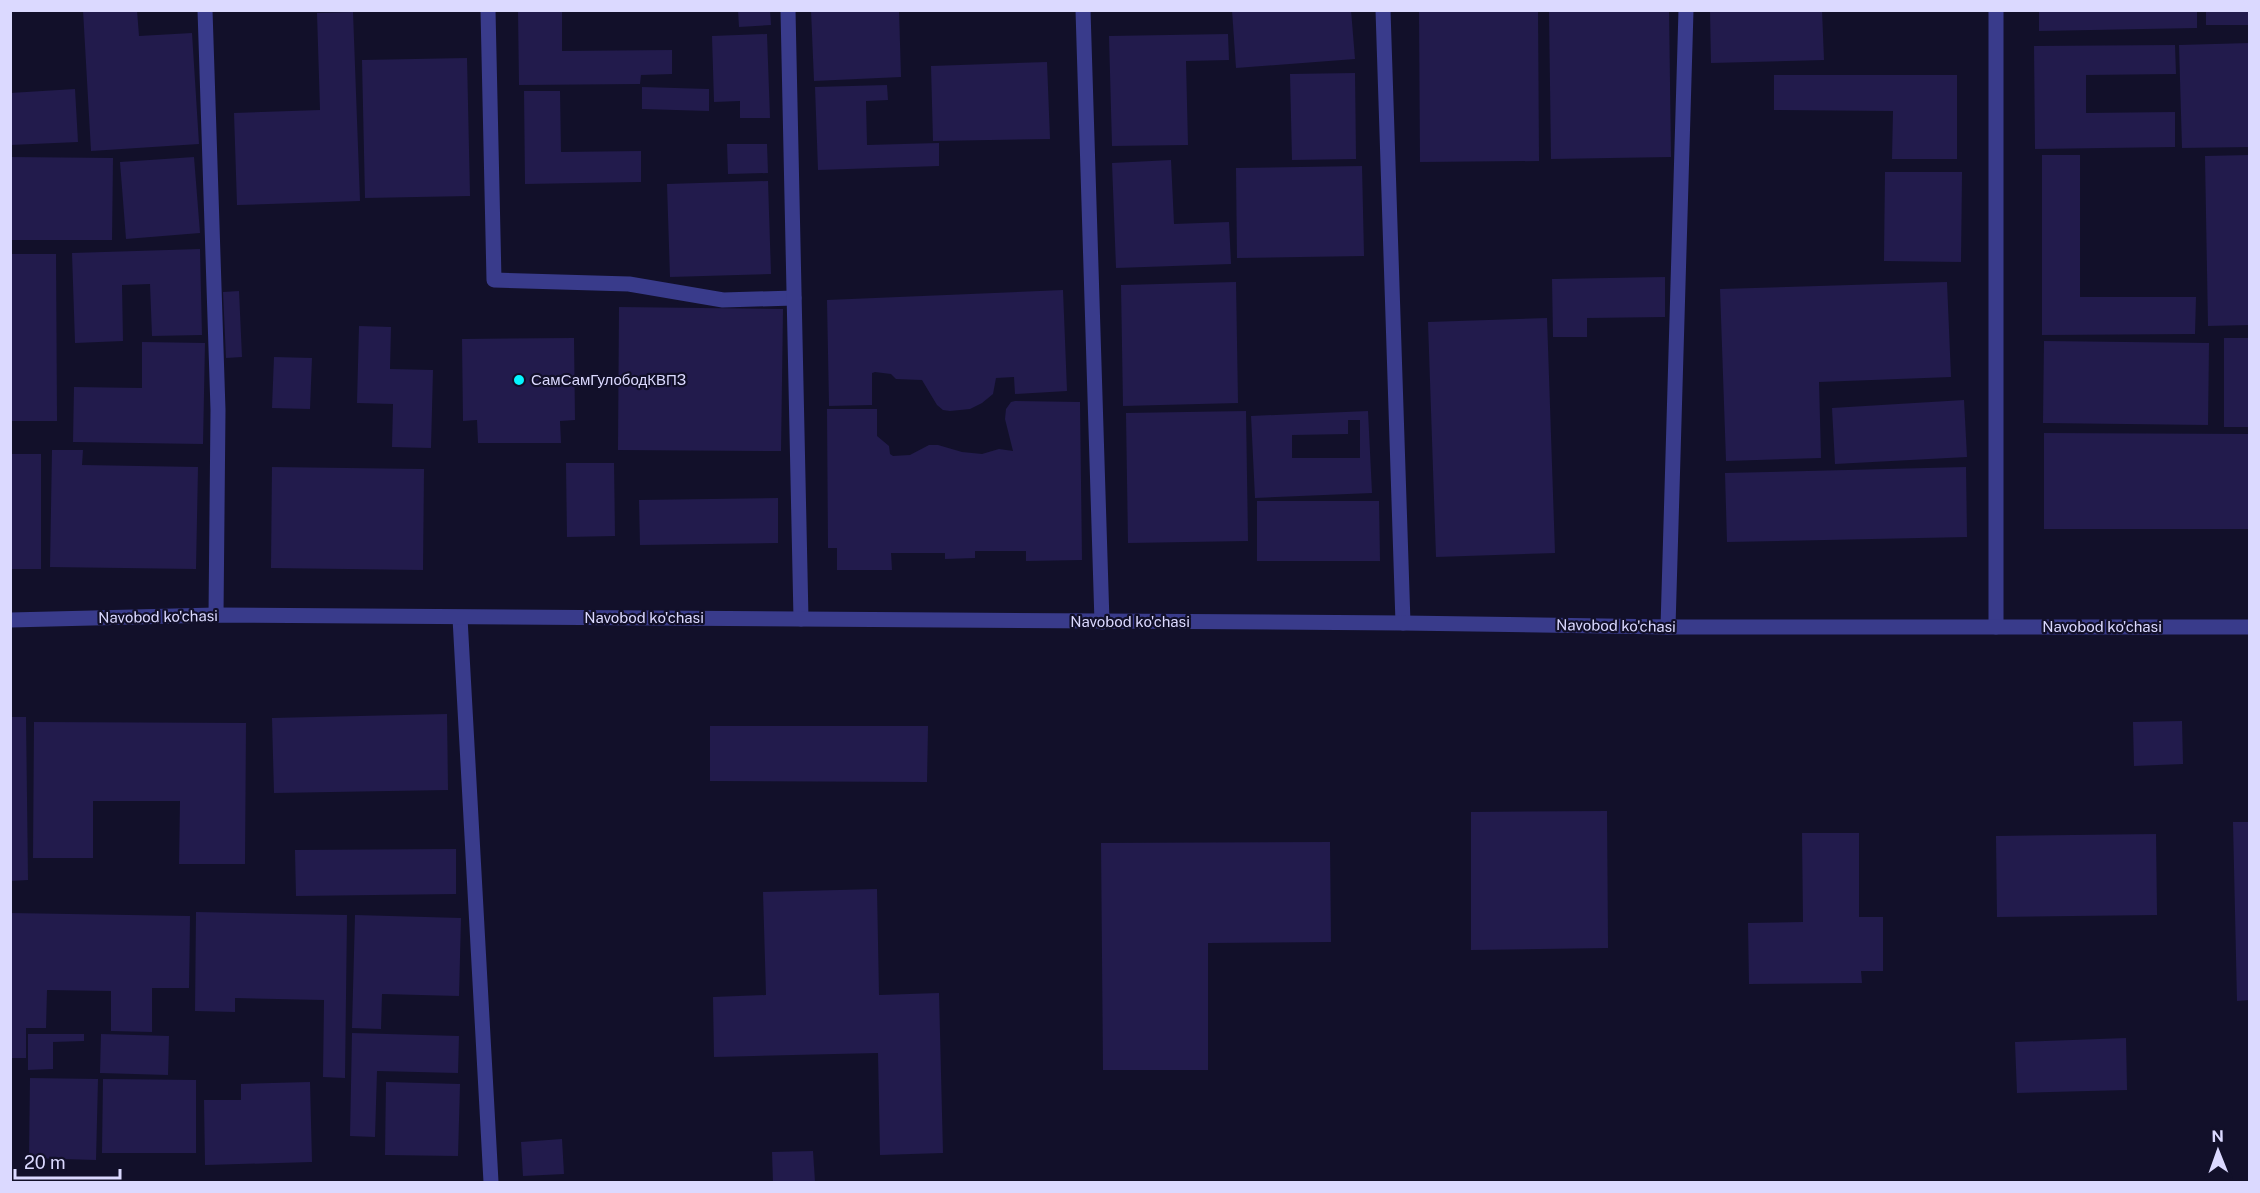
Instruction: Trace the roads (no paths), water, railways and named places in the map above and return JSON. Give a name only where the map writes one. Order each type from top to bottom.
[{"type":"street","points":[[206,10],[218,410],[216,615]]},
{"type":"street","points":[[488,10],[494,280],[629,284],[723,300],[794,298]]},
{"type":"street","points":[[788,10],[801,619]]},
{"type":"street","points":[[1083,10],[1102,622]]},
{"type":"street","points":[[1383,10],[1403,622]]},
{"type":"street","points":[[1668,627],[1686,10]]},
{"type":"street","points":[[1996,10],[1996,627]]},
{"type":"street","name":"Navobod ko'chasi","points":[[10,620],[216,615],[1403,622],[1668,627],[2250,627]]},
{"type":"street","points":[[460,618],[491,1182]]},
{"type":"place","name":"СамСамГулободКВП3","points":[[519,380]]}]
